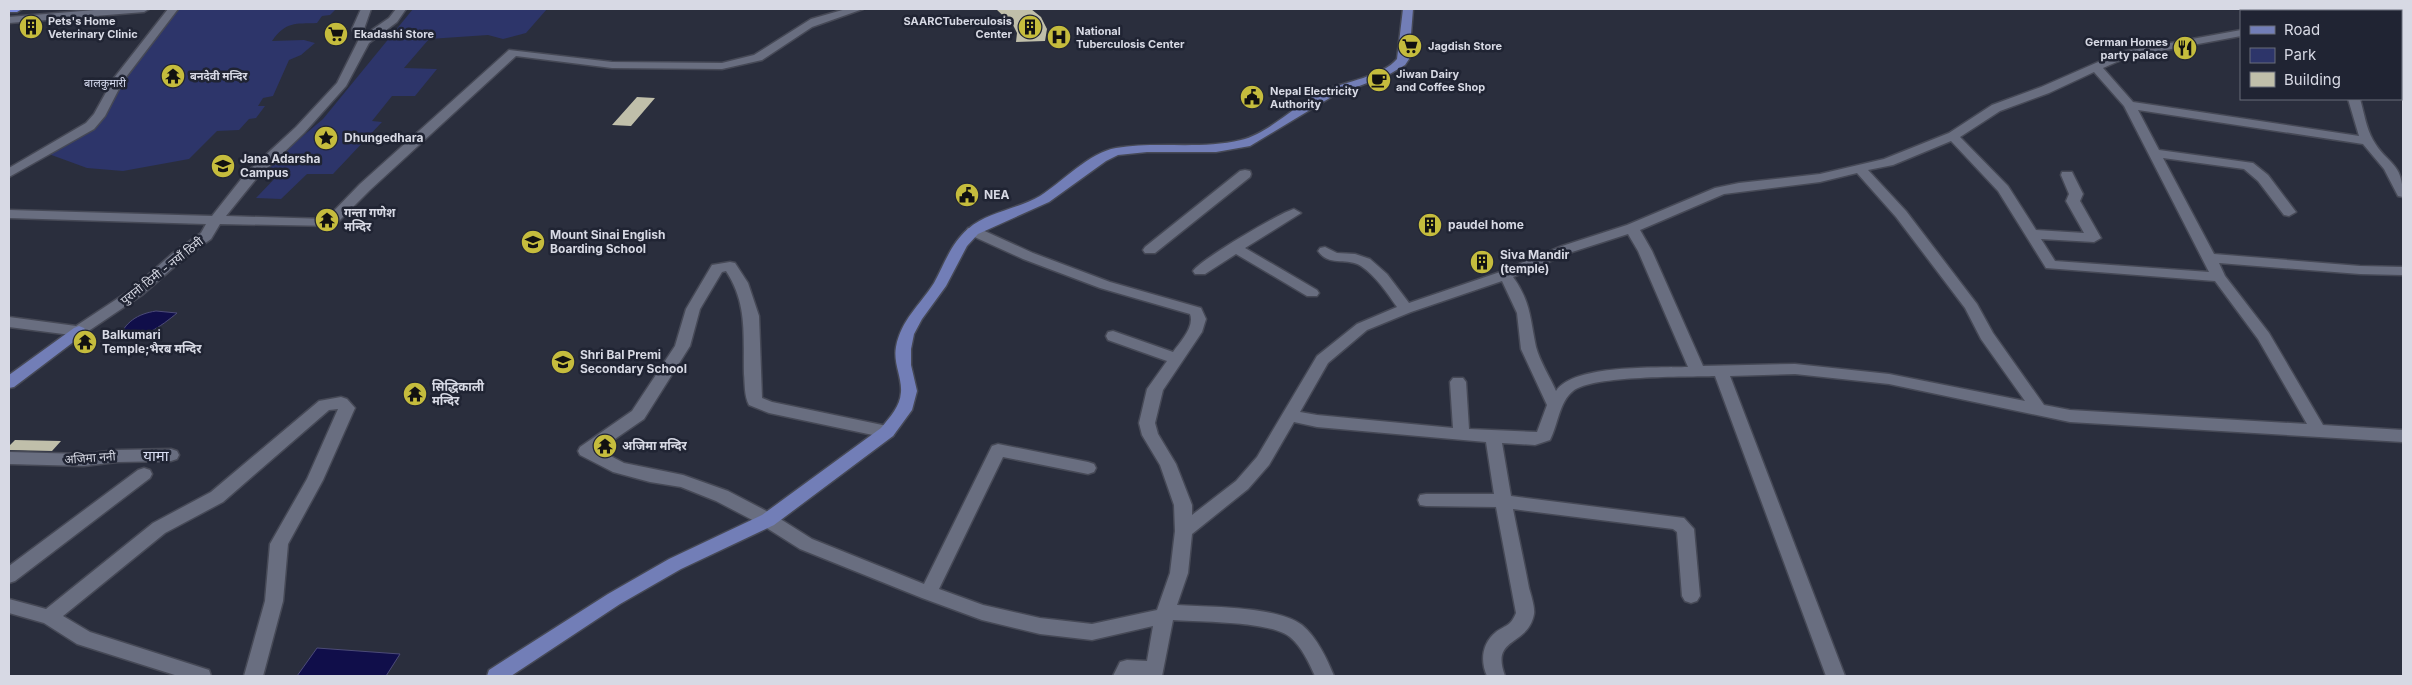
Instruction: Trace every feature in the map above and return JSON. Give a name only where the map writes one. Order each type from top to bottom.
[{"type":"highway","points":[[9,10],[17,9]]},
{"type":"main road","points":[[496,676],[614,599],[675,564],[768,520],[887,432],[904,410],[909,391],[903,365],[903,349],[907,334],[915,317],[939,286],[960,244],[973,231],[988,222],[1044,199],[1102,158],[1115,152],[1163,147],[1216,148],[1246,143],[1274,128],[1310,103],[1329,93],[1384,73],[1401,63],[1404,59],[1408,9]]},
{"type":"main road","name":"पुरानो ठिमी - नयाँ ठिमी","points":[[9,383],[79,331]]},
{"type":"street","points":[[9,20],[144,9]]},
{"type":"street","points":[[9,173],[90,126],[99,116],[118,80],[174,9]]},
{"type":"street","points":[[364,41],[358,29],[366,9]]},
{"type":"street","name":"पुरानो ठिमी - नयाँ ठिमी","points":[[79,331],[136,292],[178,256],[206,236],[251,176],[300,130],[342,84],[364,41],[393,20],[401,9]]},
{"type":"street","points":[[9,214],[329,223],[365,186],[513,52],[620,66],[739,64],[770,52],[802,28],[816,21],[858,9]]},
{"type":"street","points":[[1184,531],[1242,485],[1263,460],[1322,360],[1362,327],[1406,309],[1505,275],[1567,249],[1632,228],[1720,191],[1820,178],[1888,162],[1953,136],[1996,108],[2045,90],[2095,66],[2139,50],[2240,33]]},
{"type":"street","points":[[2095,66],[2129,105],[2219,277],[2264,337],[2319,432]]},
{"type":"street","points":[[2354,100],[2367,141],[2390,168],[2403,193]]},
{"type":"street","points":[[2129,105],[2367,141]]},
{"type":"street","points":[[1953,136],[2003,189],[2051,265],[2219,277]]},
{"type":"street","points":[[2153,154],[2248,166],[2263,178],[2289,212]]},
{"type":"street","points":[[2390,168],[2403,169]]},
{"type":"street","points":[[1860,169],[1901,214],[1972,307],[1986,335],[2040,411]]},
{"type":"street","points":[[1150,250],[1245,174]]},
{"type":"street","points":[[2033,234],[2094,238],[2073,201],[2076,194],[2067,175]]},
{"type":"street","points":[[1200,271],[1234,247],[1280,219],[1294,213]]},
{"type":"street","points":[[1632,228],[1645,251],[1697,371]]},
{"type":"street","points":[[973,231],[1028,256],[1105,285],[1196,311],[1199,319],[1195,332],[1155,389],[1147,423],[1150,435],[1168,464],[1183,505],[1184,531],[1179,572],[1164,614],[1155,670],[1126,668],[1122,676]]},
{"type":"street","points":[[1234,247],[1312,293]]},
{"type":"street","points":[[1325,251],[1334,257],[1353,257],[1363,261],[1380,274],[1406,309]]},
{"type":"street","points":[[2208,258],[2360,270],[2403,271]]},
{"type":"street","points":[[887,432],[769,407],[755,401],[753,317],[740,278],[730,266],[717,268],[693,309],[682,346],[638,415],[586,451],[619,468],[650,476],[683,481],[722,496],[768,520],[806,544],[928,594],[982,612],[1040,626],[1092,632],[1164,614],[1261,620],[1290,627],[1307,642],[1326,676]]},
{"type":"street","points":[[1505,275],[1514,288],[1524,313],[1529,349],[1554,406]]},
{"type":"street","points":[[9,322],[79,331]]},
{"type":"street","points":[[1113,336],[1177,359]]},
{"type":"street","points":[[1289,415],[1317,421],[1535,439],[1544,436],[1549,426],[1554,406],[1566,388],[1577,382],[1592,378],[1640,374],[1795,369],[1889,378],[2070,416],[2403,436]]},
{"type":"street","points":[[1720,370],[1836,676]]},
{"type":"street","points":[[1458,382],[1461,434]]},
{"type":"street","points":[[48,617],[159,528],[218,497],[325,405],[341,402],[347,408],[315,480],[279,544],[274,601],[254,676]]},
{"type":"street","points":[[1493,437],[1503,501],[1525,613],[1518,629],[1502,638],[1492,654],[1492,667],[1496,676]]},
{"type":"street","points":[[928,594],[998,450],[1088,468]]},
{"type":"street","name":"अजिमा ननी","points":[[9,458],[84,460],[125,456],[171,455]]},
{"type":"street","points":[[9,576],[144,474]]},
{"type":"street","points":[[1426,500],[1503,501],[1678,523],[1685,529],[1691,596]]},
{"type":"street","points":[[9,606],[48,617],[84,638],[202,676]]},
{"type":"green space","points":[[176,9],[336,9],[330,15],[322,16],[317,23],[292,25],[277,35],[272,41],[304,40],[315,43],[301,55],[289,60],[273,96],[263,98],[258,106],[265,106],[256,118],[249,119],[239,130],[217,131],[189,159],[123,171],[87,168],[46,153],[94,126],[123,80]]},
{"type":"green space","points":[[413,9],[547,9],[526,33],[503,39],[488,35],[429,39],[404,68],[437,69],[415,96],[392,96],[372,121],[382,122],[333,174],[307,174],[281,199],[256,198],[279,174],[257,175],[323,119]]},
{"type":"shaded area","points":[[156,311],[177,313],[157,328],[141,336],[133,339],[118,340],[124,328],[132,320],[143,314]]},
{"type":"shaded area","points":[[317,648],[400,654],[386,676],[297,676]]},
{"type":"building","name":"SAARCTuberculosis Center","points":[[996,9],[1031,9],[1041,17],[1047,29],[1045,41],[1016,42],[1017,33],[1013,25]]},
{"type":"building","points":[[637,97],[655,98],[631,126],[612,125]]},
{"type":"building","points":[[15,440],[61,441],[52,451],[9,450],[9,446]]},
{"type":"place","name":"Pets's Home Veterinary Clinic","points":[[31,27]]},
{"type":"place","name":"SAARCTuberculosis Center","points":[[1030,27]]},
{"type":"place","name":"Ekadashi Store","points":[[336,34]]},
{"type":"place","name":"National Tuberculosis Center","points":[[1059,37]]},
{"type":"place","name":"Jagdish Store","points":[[1410,46]]},
{"type":"place","name":"German Homes party palace","points":[[2185,48]]},
{"type":"place","name":"बनदेवी मन्दिर","points":[[173,76]]},
{"type":"place","name":"Jiwan Dairy and Coffee Shop","points":[[1379,80]]},
{"type":"place","name":"Nepal Electricity Authority","points":[[1252,97]]},
{"type":"place","name":"Dhungedhara","points":[[326,138]]},
{"type":"place","name":"Jana Adarsha Campus","points":[[223,166]]},
{"type":"place","name":"NEA","points":[[967,195]]},
{"type":"place","name":"गन्ता गणेश मन्दिर","points":[[327,220]]},
{"type":"place","name":"paudel home","points":[[1430,225]]},
{"type":"place","name":"Mount Sinai English Boarding School","points":[[533,242]]},
{"type":"place","name":"Siva Mandir (temple)","points":[[1482,262]]},
{"type":"place","name":"Balkumari Temple;भैरब मन्दिर","points":[[85,342]]},
{"type":"place","name":"Shri Bal Premi Secondary School","points":[[563,362]]},
{"type":"place","name":"सिद्धिकाली मन्दिर","points":[[415,394]]},
{"type":"place","name":"अजिमा मन्दिर","points":[[605,446]]},
{"type":"district","name":"बालकुमारी","points":[[105,83]]},
{"type":"district","name":"यामा","points":[[156,456]]}]
